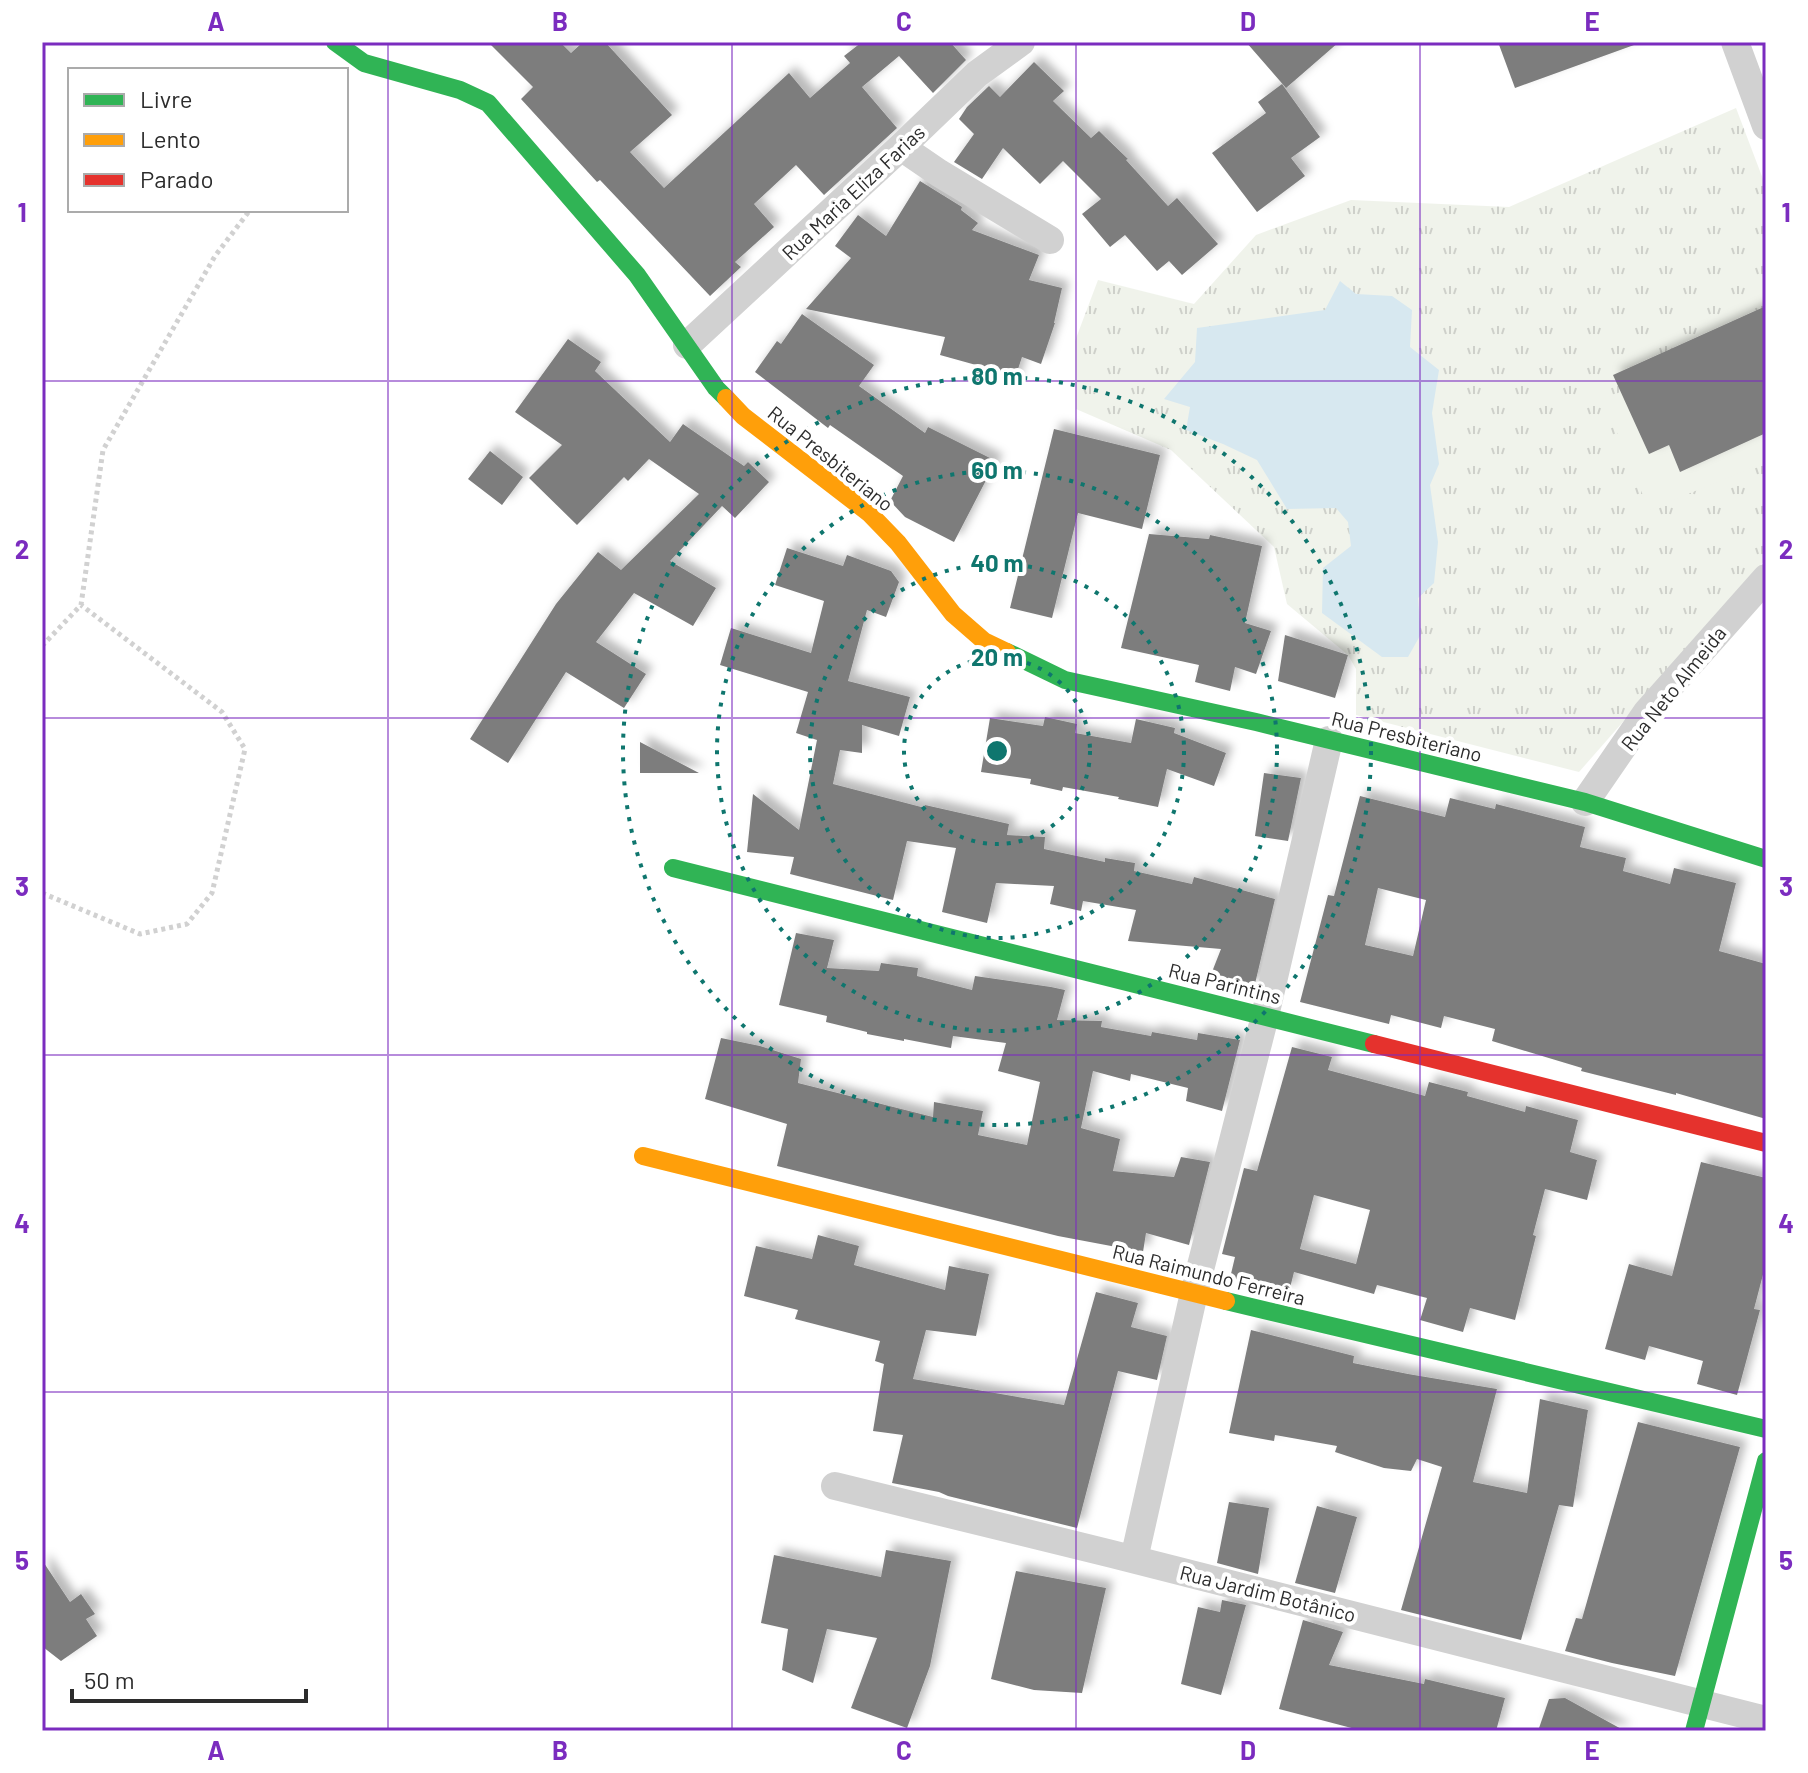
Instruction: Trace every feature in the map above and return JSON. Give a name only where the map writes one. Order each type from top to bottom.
[{"type":"street","name":"Rua Presbiteriano","points":[[335,42],[364,63],[460,90],[488,103],[637,275],[716,388],[743,416],[869,513],[898,543],[953,614],[984,641],[1065,680],[1256,722],[1585,802],[1766,859]]},
{"type":"street","name":"Rua Maria Eliza Farias","points":[[687,345],[977,74],[1021,42]]},
{"type":"street","points":[[1735,42],[1766,126]]},
{"type":"street","points":[[901,147],[1050,240]]},
{"type":"street","name":"Rua Neto Almeida","points":[[1585,802],[1647,712],[1766,578]]},
{"type":"street","points":[[1134,1559],[1194,1293],[1265,1016],[1329,740]]},
{"type":"street","name":"Rua Parintins","points":[[673,868],[1766,1143]]},
{"type":"street","name":"Rua Raimundo Ferreira","points":[[643,1156],[1194,1293],[1766,1429]]},
{"type":"street","points":[[1694,1731],[1766,1461]]},
{"type":"street","name":"Rua Jardim Botânico","points":[[835,1486],[1766,1720]]},
{"type":"path","points":[[42,646],[81,605],[103,450],[215,256],[248,212]]},
{"type":"path","points":[[42,893],[140,934],[187,924],[212,893],[245,749],[222,712],[81,605]]},
{"type":"green space","points":[[1736,108],[1766,187],[1766,559],[1579,772],[1356,715],[1356,669],[1348,655],[1287,604],[1274,547],[1171,450],[1076,409],[1075,341],[1098,280],[1194,304],[1256,235],[1351,200],[1509,207]]},
{"type":"green space","points":[[1766,333],[1766,462],[1649,510],[1603,399]]},
{"type":"shaded area","points":[[1340,281],[1356,294],[1392,296],[1412,310],[1410,347],[1439,370],[1432,413],[1439,464],[1430,485],[1438,542],[1434,583],[1418,598],[1421,634],[1408,657],[1382,657],[1322,613],[1323,568],[1351,546],[1348,522],[1336,508],[1287,509],[1257,460],[1186,430],[1190,407],[1164,399],[1195,362],[1197,328],[1325,310]]},
{"type":"building","points":[[488,42],[560,42],[571,53],[583,42],[605,42],[672,115],[630,152],[664,188],[789,73],[810,98],[850,63],[844,56],[862,42],[950,42],[966,60],[933,93],[899,56],[862,87],[897,128],[824,195],[796,165],[754,204],[774,227],[735,262],[741,267],[710,296],[600,180],[597,182],[521,99],[533,87]]},
{"type":"building","points":[[1246,42],[1339,42],[1286,88]]},
{"type":"building","points":[[1498,42],[1633,42],[1634,45],[1515,88]]},
{"type":"building","points":[[1034,62],[1064,91],[1053,101],[1091,138],[1099,131],[1168,206],[1177,198],[1218,244],[1182,275],[1169,261],[1157,271],[1125,235],[1110,247],[1082,214],[1101,199],[1063,161],[1040,184],[1003,148],[982,179],[954,162],[974,134],[959,119],[967,107],[989,86],[1000,97]]},
{"type":"building","points":[[1282,84],[1320,137],[1291,158],[1305,176],[1257,212],[1212,153],[1266,113],[1258,102]]},
{"type":"building","points":[[920,181],[962,207],[961,210],[978,223],[972,230],[1039,255],[1029,280],[1062,288],[1055,323],[1041,364],[1022,357],[1012,387],[973,373],[976,365],[940,355],[945,337],[806,309],[851,258],[835,246],[858,215],[886,236]]},
{"type":"building","points":[[1766,306],[1766,433],[1680,472],[1669,445],[1649,454],[1613,375]]},
{"type":"building","points":[[802,314],[874,365],[859,386],[925,433],[928,427],[996,461],[954,542],[905,517],[890,501],[903,476],[830,425],[828,428],[755,372],[777,341],[781,344]]},
{"type":"building","points":[[568,339],[601,362],[595,371],[670,442],[683,424],[744,466],[748,462],[769,482],[735,518],[722,506],[670,561],[716,588],[693,626],[634,593],[596,642],[646,674],[624,708],[566,672],[508,763],[470,739],[556,604],[598,552],[621,570],[699,494],[649,459],[628,481],[624,477],[577,525],[529,478],[562,445],[515,412]]},
{"type":"building","points":[[1054,429],[1160,455],[1142,529],[1078,513],[1052,618],[1010,608]]},
{"type":"building","points":[[490,451],[523,477],[502,505],[468,479]]},
{"type":"building","points":[[1149,534],[1209,539],[1210,535],[1262,546],[1245,623],[1271,631],[1256,674],[1235,667],[1230,691],[1195,682],[1199,665],[1121,648]]},
{"type":"building","points":[[787,548],[843,566],[847,555],[891,571],[899,582],[886,617],[867,610],[848,681],[910,697],[899,736],[862,725],[862,753],[840,750],[833,784],[925,808],[925,805],[1009,824],[1007,835],[1045,837],[1044,849],[1105,862],[1105,858],[1135,863],[1134,871],[1192,884],[1194,877],[1275,899],[1254,988],[1210,977],[1221,949],[1128,941],[1136,910],[1083,901],[1081,911],[1050,904],[1054,886],[996,883],[987,923],[942,912],[956,848],[907,841],[893,900],[790,874],[794,857],[747,852],[753,794],[799,830],[817,740],[796,733],[808,692],[720,665],[731,628],[811,653],[824,601],[775,585]]},
{"type":"building","points":[[1285,635],[1348,655],[1335,698],[1278,681]]},
{"type":"building","points":[[1045,717],[1077,724],[1075,733],[1131,743],[1136,719],[1175,728],[1174,733],[1226,753],[1214,786],[1167,769],[1158,807],[1063,787],[1062,791],[1030,784],[1031,779],[981,772],[990,718],[1043,726]]},
{"type":"building","points":[[640,742],[699,773],[640,773]]},
{"type":"building","points":[[1264,773],[1301,778],[1288,841],[1255,836]]},
{"type":"building","points":[[1360,796],[1445,817],[1450,798],[1495,809],[1496,804],[1585,827],[1580,847],[1626,858],[1623,871],[1670,884],[1674,868],[1736,883],[1719,951],[1766,964],[1766,1119],[1676,1093],[1581,1071],[1582,1068],[1492,1041],[1495,1029],[1444,1016],[1441,1028],[1391,1015],[1389,1024],[1300,1002],[1328,895],[1334,896]],"holes":[[[1378,888],[1426,900],[1413,956],[1365,945]]]},
{"type":"building","points":[[796,933],[834,940],[827,968],[879,971],[881,963],[918,968],[917,976],[972,990],[975,976],[1051,987],[1065,990],[1057,1020],[1102,1021],[1101,1027],[1151,1036],[1152,1032],[1197,1040],[1198,1033],[1240,1040],[1222,1111],[1186,1101],[1188,1088],[1131,1074],[1130,1081],[1093,1071],[1081,1128],[1120,1139],[1113,1171],[1174,1177],[1181,1157],[1210,1162],[1189,1245],[1146,1233],[1143,1252],[1058,1236],[777,1166],[787,1124],[705,1099],[721,1038],[801,1059],[798,1083],[933,1117],[934,1102],[983,1111],[978,1135],[1027,1145],[1040,1082],[998,1071],[1006,1043],[953,1036],[951,1048],[904,1041],[867,1034],[826,1022],[827,1016],[779,1005]]},
{"type":"building","points":[[1292,1047],[1332,1057],[1328,1070],[1425,1096],[1429,1082],[1525,1112],[1526,1106],[1578,1120],[1570,1152],[1597,1160],[1587,1200],[1545,1189],[1515,1320],[1470,1308],[1463,1332],[1420,1320],[1427,1298],[1377,1285],[1374,1294],[1294,1272],[1289,1292],[1230,1278],[1235,1257],[1222,1254],[1244,1168],[1257,1171]],"holes":[[[1314,1195],[1370,1210],[1356,1264],[1300,1249]]]},
{"type":"building","points":[[1701,1162],[1766,1178],[1766,1263],[1754,1309],[1760,1310],[1737,1395],[1697,1384],[1703,1361],[1649,1346],[1645,1360],[1605,1349],[1629,1264],[1672,1276]]},
{"type":"building","points":[[818,1235],[859,1246],[854,1265],[945,1290],[949,1266],[989,1274],[976,1336],[926,1330],[913,1379],[1064,1405],[1096,1292],[1138,1303],[1131,1327],[1167,1336],[1157,1380],[1118,1371],[1077,1528],[892,1483],[903,1435],[873,1431],[884,1364],[875,1361],[880,1341],[795,1319],[798,1310],[744,1296],[756,1246],[812,1259]]},
{"type":"building","points":[[1251,1330],[1354,1356],[1353,1363],[1497,1389],[1473,1482],[1527,1493],[1540,1399],[1588,1410],[1573,1507],[1559,1505],[1521,1640],[1401,1610],[1442,1467],[1417,1459],[1411,1471],[1384,1468],[1335,1452],[1337,1446],[1275,1435],[1274,1441],[1229,1433]]},
{"type":"building","points":[[1638,1422],[1740,1447],[1675,1676],[1565,1651],[1576,1618],[1582,1619]]},
{"type":"building","points":[[1229,1502],[1269,1508],[1258,1574],[1217,1563]]},
{"type":"building","points":[[1317,1506],[1357,1517],[1335,1593],[1295,1583]]},
{"type":"building","points":[[886,1550],[951,1561],[930,1666],[907,1728],[851,1708],[877,1638],[827,1629],[813,1683],[782,1670],[788,1629],[761,1623],[774,1555],[881,1577]]},
{"type":"building","points":[[42,1560],[70,1602],[81,1594],[95,1614],[86,1619],[97,1636],[61,1661],[42,1648]]},
{"type":"building","points":[[1016,1571],[1106,1588],[1082,1693],[1034,1690],[991,1679]]},
{"type":"building","points":[[1222,1600],[1246,1605],[1221,1695],[1181,1684],[1198,1607],[1220,1612]]},
{"type":"building","points":[[1303,1620],[1343,1632],[1329,1665],[1424,1684],[1425,1679],[1505,1698],[1496,1731],[1363,1731],[1279,1709]]},
{"type":"building","points":[[1565,1698],[1625,1731],[1538,1731],[1549,1699]]},
{"type":"traffic: fast","points":[[335,42],[364,63],[460,90],[488,103],[637,275],[726,398]]},
{"type":"traffic: fast","points":[[1007,652],[1065,680],[1256,722],[1585,802],[1766,859]]},
{"type":"traffic: fast","points":[[673,868],[1374,1044]]},
{"type":"traffic: fast","points":[[1226,1301],[1766,1429]]},
{"type":"traffic: fast","points":[[1694,1731],[1766,1461]]},
{"type":"traffic: slow","points":[[726,398],[743,416],[869,513],[898,543],[953,614],[984,641],[1007,652]]},
{"type":"traffic: slow","points":[[643,1156],[1226,1301]]},
{"type":"traffic: jam","points":[[1374,1044],[1766,1143]]}]
